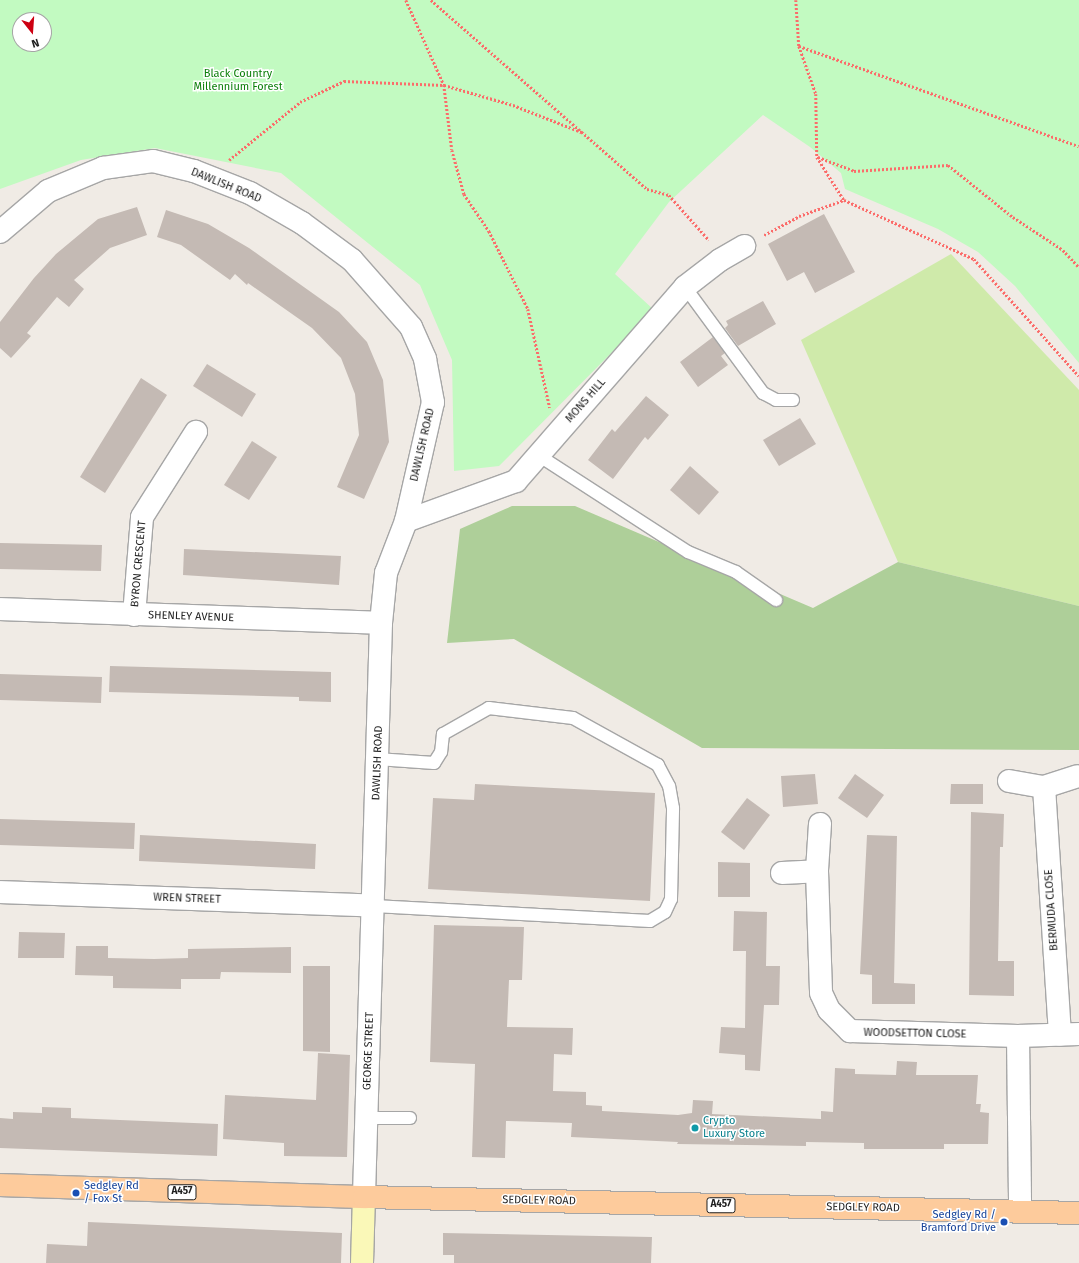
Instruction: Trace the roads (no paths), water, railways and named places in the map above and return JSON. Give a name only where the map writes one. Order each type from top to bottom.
[{"type":"main road","name":"SEDGLEY ROAD","points":[[0,1185],[364,1197],[1079,1213]]},
{"type":"main road","points":[[362,1263],[364,1197]]},
{"type":"street","name":"DAWLISH ROAD","points":[[0,232],[48,191],[103,168],[153,161],[210,178],[250,193],[302,223],[346,255],[411,327],[425,359],[433,402],[406,521],[386,573],[381,623],[374,906]]},
{"type":"street","name":"MONS HILL","points":[[406,521],[516,481],[685,287],[720,260],[744,246]]},
{"type":"street","name":"BYRON CRESCENT","points":[[134,615],[142,517],[196,432]]},
{"type":"street","name":"SHENLEY AVENUE","points":[[0,609],[381,623]]},
{"type":"street","points":[[1009,781],[1044,787],[1077,776]]},
{"type":"street","name":"BERMUDA CLOSE","points":[[1044,787],[1069,1034]]},
{"type":"street","name":"WOODSETTON CLOSE","points":[[820,824],[817,871],[821,993],[829,1010],[850,1031],[1018,1036],[1069,1034]]},
{"type":"street","points":[[782,873],[817,871]]},
{"type":"street","name":"WREN STREET","points":[[0,892],[374,906]]},
{"type":"street","name":"GEORGE STREET","points":[[364,1197],[374,906]]},
{"type":"street","points":[[1018,1036],[1020,1211]]},
{"type":"lane","points":[[685,287],[763,393],[776,400],[793,400]]},
{"type":"lane","points":[[538,455],[688,552],[736,572],[776,600]]},
{"type":"lane","points":[[374,906],[650,921],[665,912],[671,899],[673,808],[669,786],[658,765],[573,718],[489,708],[443,734],[441,752],[434,763],[377,759]]},
{"type":"lane","points":[[366,1118],[410,1118]]},
{"type":"place","name":"Crypto Luxury Store","points":[[695,1128]]},
{"type":"place","name":"Sedgley Rd / Fox St","points":[[76,1193]]},
{"type":"place","name":"Sedgley Rd / Bramford Drive","points":[[1004,1222]]},
{"type":"park label","name":"Black Country Millennium Forest","points":[[238,81]]}]
